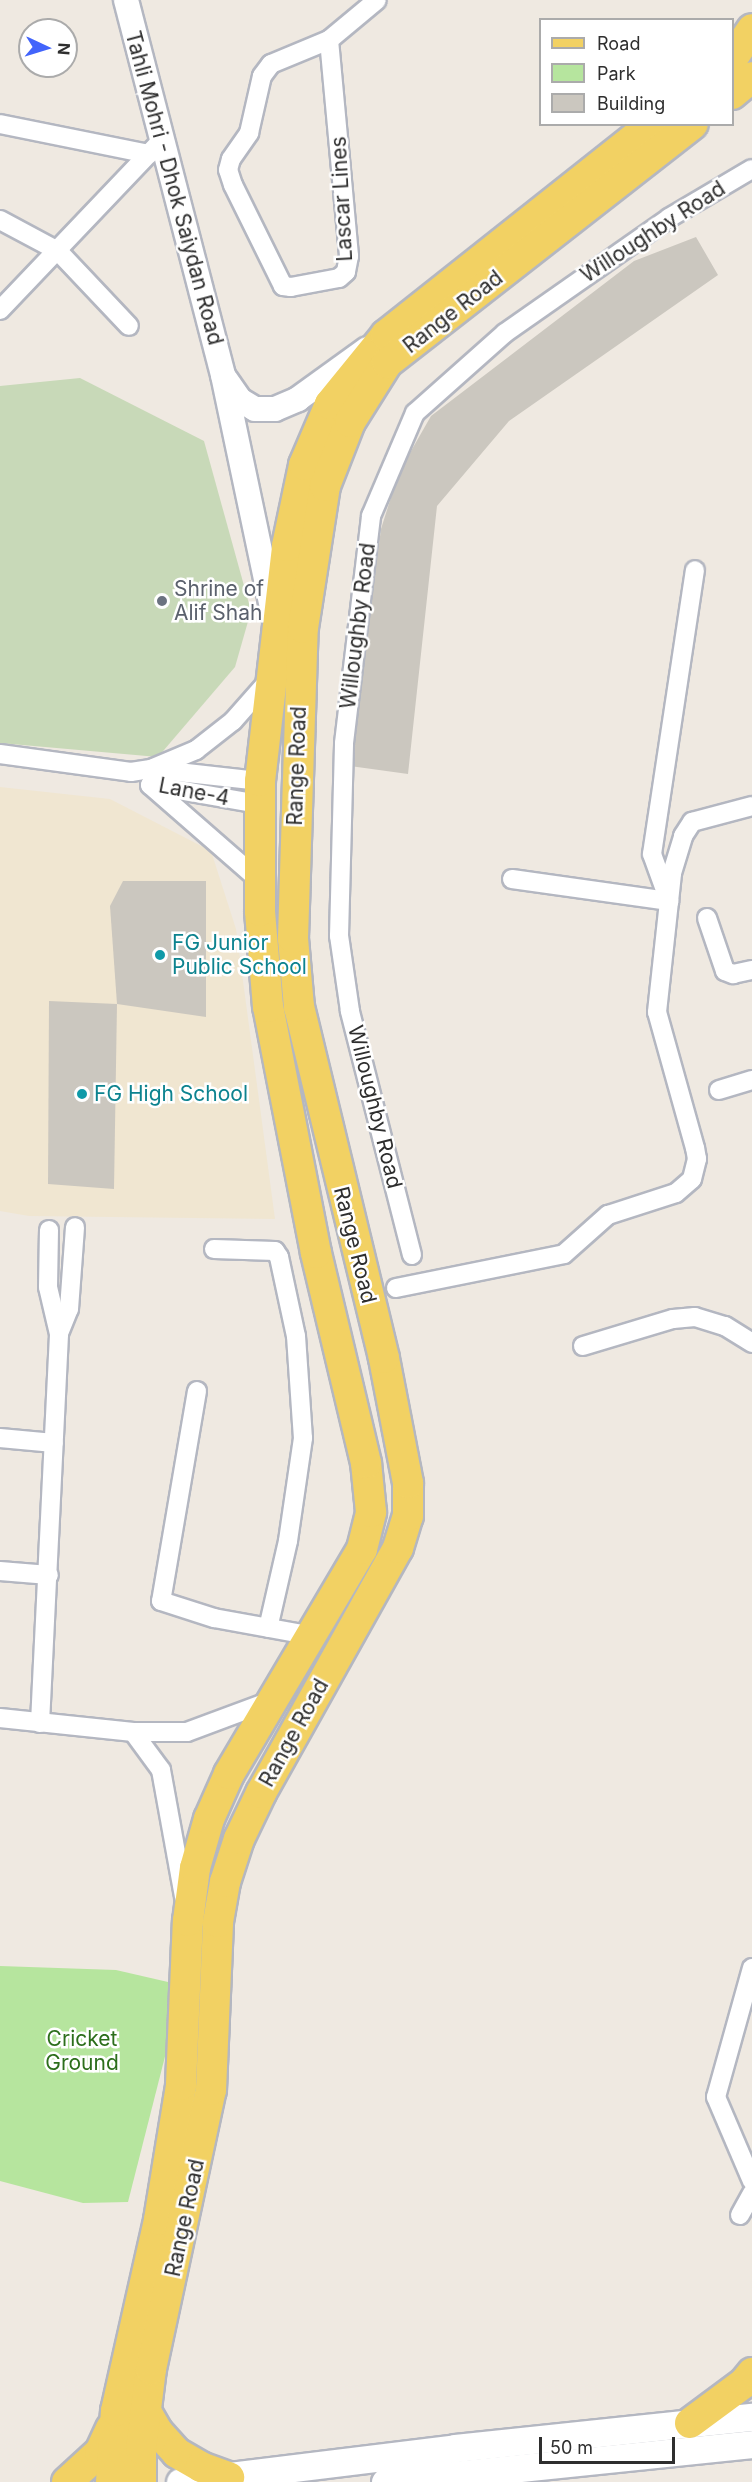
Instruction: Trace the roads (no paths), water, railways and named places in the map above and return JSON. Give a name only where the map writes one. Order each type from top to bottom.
[{"type":"main road","points":[[734,55],[752,29]]},
{"type":"main road","points":[[734,92],[752,78]]},
{"type":"main road","points":[[111,2482],[130,2410],[179,2096],[188,1921],[195,1868],[209,1819],[229,1774],[274,1699],[308,1635],[362,1549],[371,1512],[370,1485],[314,1242],[268,1007],[260,881],[259,791],[276,625],[294,511],[304,465],[316,431],[330,404],[386,335],[649,126]]},
{"type":"main road","name":"Range Road","points":[[141,2482],[130,2410],[211,2090],[218,1922],[232,1860],[261,1793],[398,1548],[408,1516],[408,1483],[384,1358],[299,1007],[293,938],[295,790],[303,628],[325,486],[337,451],[368,390],[387,363],[690,126]]},
{"type":"main road","points":[[690,2423],[744,2383],[752,2373]]},
{"type":"main road","points":[[130,2410],[158,2432],[177,2453],[201,2467],[229,2477]]},
{"type":"main road","points":[[67,2482],[100,2452],[130,2410]]},
{"type":"main road","points":[[180,2482],[752,2417]]},
{"type":"main road","points":[[385,2482],[479,2476],[752,2444]]},
{"type":"street","name":"Tahli Mohri - Dhok Saiydan Road","points":[[126,0],[155,147],[223,375],[276,625]]},
{"type":"street","name":"Lascar Lines","points":[[329,40],[349,256],[346,272],[339,278],[291,287],[283,286],[228,170],[249,133],[262,76],[284,56],[329,40],[377,0]]},
{"type":"street","points":[[0,124],[155,147]]},
{"type":"street","points":[[0,310],[155,147]]},
{"type":"street","name":"Willoughby Road","points":[[412,1256],[350,1011],[339,936],[344,743],[371,516],[415,413],[505,333],[669,218],[752,169]]},
{"type":"street","points":[[0,220],[58,251],[129,326]]},
{"type":"street","points":[[223,375],[240,400],[255,409],[275,409],[298,399],[386,335]]},
{"type":"street","points":[[669,901],[652,854],[695,570]]},
{"type":"street","points":[[260,881],[150,777],[196,750],[233,721],[271,678]]},
{"type":"street","name":"Lane-4","points":[[0,754],[259,791],[295,790]]},
{"type":"street","points":[[396,1288],[564,1254],[608,1215],[676,1193],[692,1179],[697,1160],[657,1012],[669,901],[683,836],[692,822],[752,806]]},
{"type":"street","points":[[512,879],[669,901]]},
{"type":"street","points":[[707,918],[725,971],[733,974],[752,970]]},
{"type":"street","points":[[719,1089],[752,1080]]},
{"type":"street","points":[[59,1334],[69,1309],[75,1227]]},
{"type":"street","points":[[40,1723],[59,1334],[48,1287],[48,1230]]},
{"type":"street","points":[[214,1249],[275,1251],[279,1257],[296,1336],[303,1438],[288,1541],[268,1628]]},
{"type":"street","points":[[583,1346],[673,1319],[695,1317],[725,1326],[752,1343]]},
{"type":"street","points":[[197,1391],[161,1601],[173,1608],[308,1635]]},
{"type":"street","points":[[0,1438],[54,1443]]},
{"type":"street","points":[[0,1571],[49,1575]]},
{"type":"street","points":[[0,1718],[133,1732],[187,1732],[274,1699]]},
{"type":"street","points":[[133,1732],[161,1770],[188,1921]]},
{"type":"street","points":[[752,1968],[716,2097],[752,2181]]},
{"type":"street","points":[[740,2215],[752,2193]]},
{"type":"place","name":"Shrine of Alif Shah","points":[[162,601]]},
{"type":"place","name":"FG Junior Public School","points":[[160,955]]},
{"type":"place","name":"FG High School","points":[[82,1094]]},
{"type":"park label","name":"Cricket Ground","points":[[82,2051]]}]
